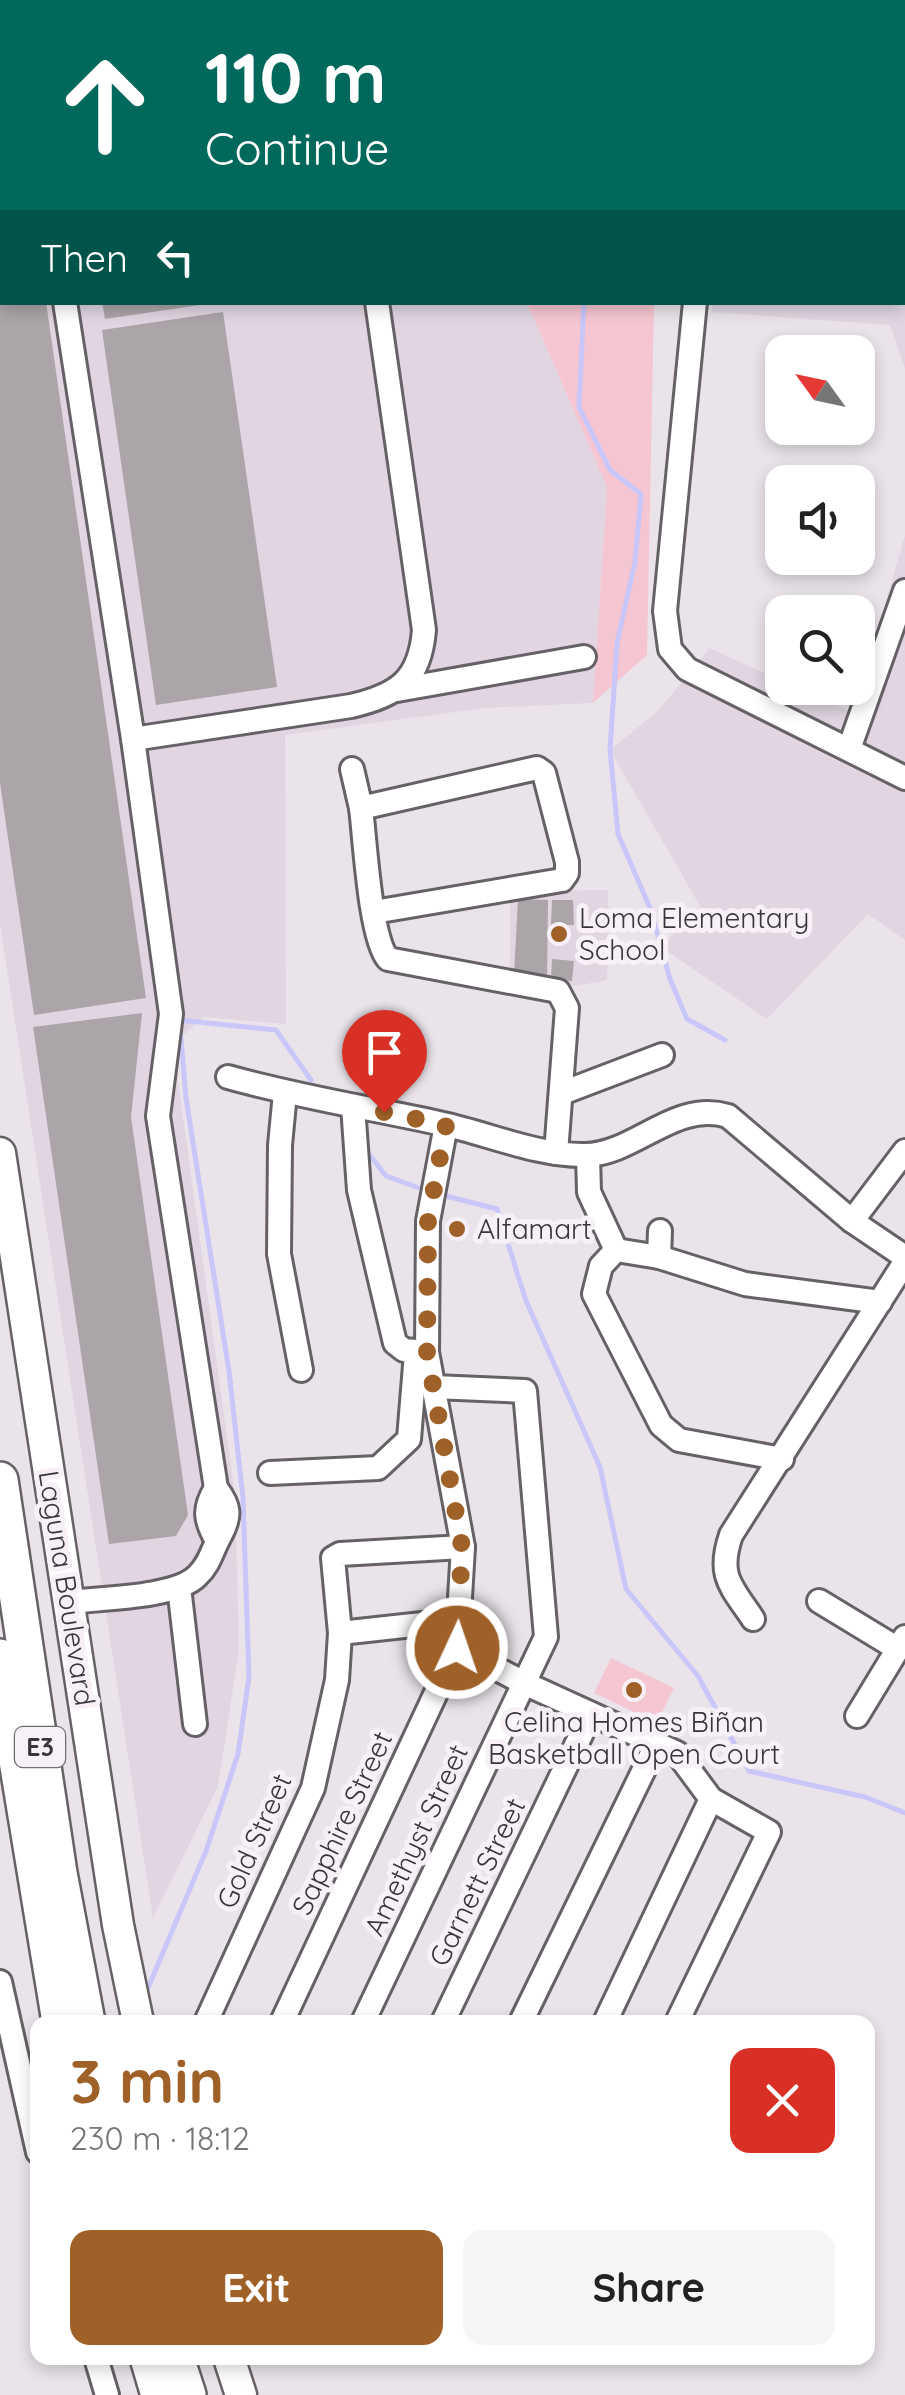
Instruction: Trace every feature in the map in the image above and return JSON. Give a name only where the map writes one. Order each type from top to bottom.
[{"type":"highway","name":"E3","points":[[0,1480],[59,1872],[85,2015]]},
{"type":"highway","name":"E3","points":[[0,1657],[59,2015]]},
{"type":"highway","points":[[150,2365],[159,2395]]},
{"type":"highway","points":[[178,2365],[188,2395]]},
{"type":"main road","name":"Laguna Boulevard","points":[[0,1154],[118,1925],[137,2015]]},
{"type":"main road","points":[[231,2365],[241,2395]]},
{"type":"street","points":[[65,305],[133,739],[170,1014],[158,1116],[216,1488],[206,1504],[206,1522],[217,1541],[200,1574],[179,1587],[68,1602]]},
{"type":"street","points":[[377,305],[424,630],[422,651],[412,674],[397,690]]},
{"type":"street","points":[[695,305],[666,596],[665,623],[670,649],[687,668],[905,778]]},
{"type":"street","points":[[849,750],[905,591]]},
{"type":"street","points":[[133,739],[351,706],[397,690],[584,657]]},
{"type":"street","points":[[360,808],[537,768],[548,780],[568,862],[562,880],[374,912]]},
{"type":"street","points":[[352,769],[381,951],[388,959],[558,992],[567,1008],[556,1153]]},
{"type":"street","points":[[562,1093],[662,1055]]},
{"type":"street","points":[[228,1077],[285,1094],[446,1125],[556,1153],[588,1156],[623,1144],[674,1118],[710,1111],[728,1116],[852,1221],[905,1260],[731,1534],[724,1556],[725,1578],[753,1620]]},
{"type":"street","points":[[285,1094],[280,1146],[279,1254],[301,1370]]},
{"type":"street","points":[[353,1106],[358,1190],[396,1343],[427,1366]]},
{"type":"street","points":[[446,1125],[428,1221],[427,1366],[462,1547],[457,1648],[677,1753],[711,1798],[769,1832],[680,2015]]},
{"type":"street","points":[[852,1221],[905,1151]]},
{"type":"street","points":[[588,1156],[589,1192],[616,1250]]},
{"type":"street","points":[[660,1232],[660,1258]]},
{"type":"street","points":[[616,1250],[660,1258],[745,1284],[880,1302]]},
{"type":"street","points":[[616,1250],[601,1266],[594,1294],[661,1425],[678,1440],[782,1459]]},
{"type":"street","points":[[270,1472],[378,1468],[409,1438],[427,1366]]},
{"type":"street","name":"Amethyst Street","points":[[366,2015],[546,1637],[525,1391],[427,1366]]},
{"type":"street","name":"Gold Street","points":[[209,2015],[313,1788],[336,1680],[340,1634],[333,1558],[340,1554],[462,1547]]},
{"type":"street","points":[[179,1587],[195,1724]]},
{"type":"street","points":[[819,1600],[901,1643],[856,1716]]},
{"type":"street","points":[[340,1634],[459,1620]]},
{"type":"street","name":"Sapphire Street","points":[[285,2015],[457,1648]]},
{"type":"street","name":"Garnett Street","points":[[447,2015],[591,1714]]},
{"type":"street","points":[[524,2015],[656,1744]]},
{"type":"street","points":[[608,2015],[711,1798]]},
{"type":"street","points":[[0,1982],[30,2116]]},
{"type":"street","points":[[98,2365],[107,2395]]},
{"type":"shaded area","points":[[0,305],[528,305],[607,487],[593,703],[484,708],[285,735],[286,1024],[204,1017],[173,1044],[235,1495],[239,1650],[218,1786],[153,1918],[0,924]]},
{"type":"shaded area","points":[[528,305],[654,305],[647,655],[593,703],[607,487]]},
{"type":"shaded area","points":[[712,305],[905,305],[905,369],[890,325],[712,312]]},
{"type":"shaded area","points":[[905,535],[905,940],[868,914],[767,1019],[661,947],[700,906],[610,750],[659,710],[709,648],[765,673],[765,705],[835,705],[854,713],[856,705],[875,705],[875,640]]},
{"type":"shaded area","name":"Loma Elementary School","points":[[608,890],[607,980],[575,986],[510,977],[510,891]]},
{"type":"shaded area","name":"Celina Homes Biñan Basketball Open Court","points":[[611,1658],[674,1688],[657,1723],[594,1693]]},
{"type":"building","points":[[0,305],[46,305],[146,998],[34,1015],[0,783]]},
{"type":"building","points":[[103,305],[200,305],[105,319]]},
{"type":"building","points":[[223,312],[277,687],[156,705],[102,330]]},
{"type":"building","points":[[518,899],[548,900],[547,980],[514,975]]},
{"type":"building","points":[[552,900],[573,900],[574,925],[551,925]]},
{"type":"building","points":[[552,959],[574,961],[572,981],[551,980]]},
{"type":"building","points":[[142,1013],[131,1117],[188,1515],[176,1536],[109,1544],[33,1027]]},
{"type":"waterway","points":[[584,305],[579,407],[610,470],[641,494],[635,562],[617,643],[610,750],[618,834],[650,908],[670,979],[687,1019],[725,1040]]},
{"type":"waterway","points":[[178,1020],[276,1030],[311,1080]]},
{"type":"waterway","points":[[145,1995],[206,1851],[238,1754],[249,1677],[243,1498],[229,1371],[186,1098],[181,1038]]},
{"type":"waterway","points":[[365,1149],[386,1176],[422,1189]]},
{"type":"waterway","points":[[442,1195],[497,1209],[526,1301],[600,1467],[626,1589],[698,1676],[749,1771],[865,1797],[905,1813]]},
{"type":"place","name":"Loma Elementary School","points":[[559,934]]},
{"type":"place","name":"Alfamart","points":[[457,1229]]},
{"type":"place","name":"Celina Homes Biñan Basketball Open Court","points":[[634,1690]]},
{"type":"route","points":[[384,1112],[446,1125],[428,1221],[427,1352],[462,1547],[457,1648]]}]
